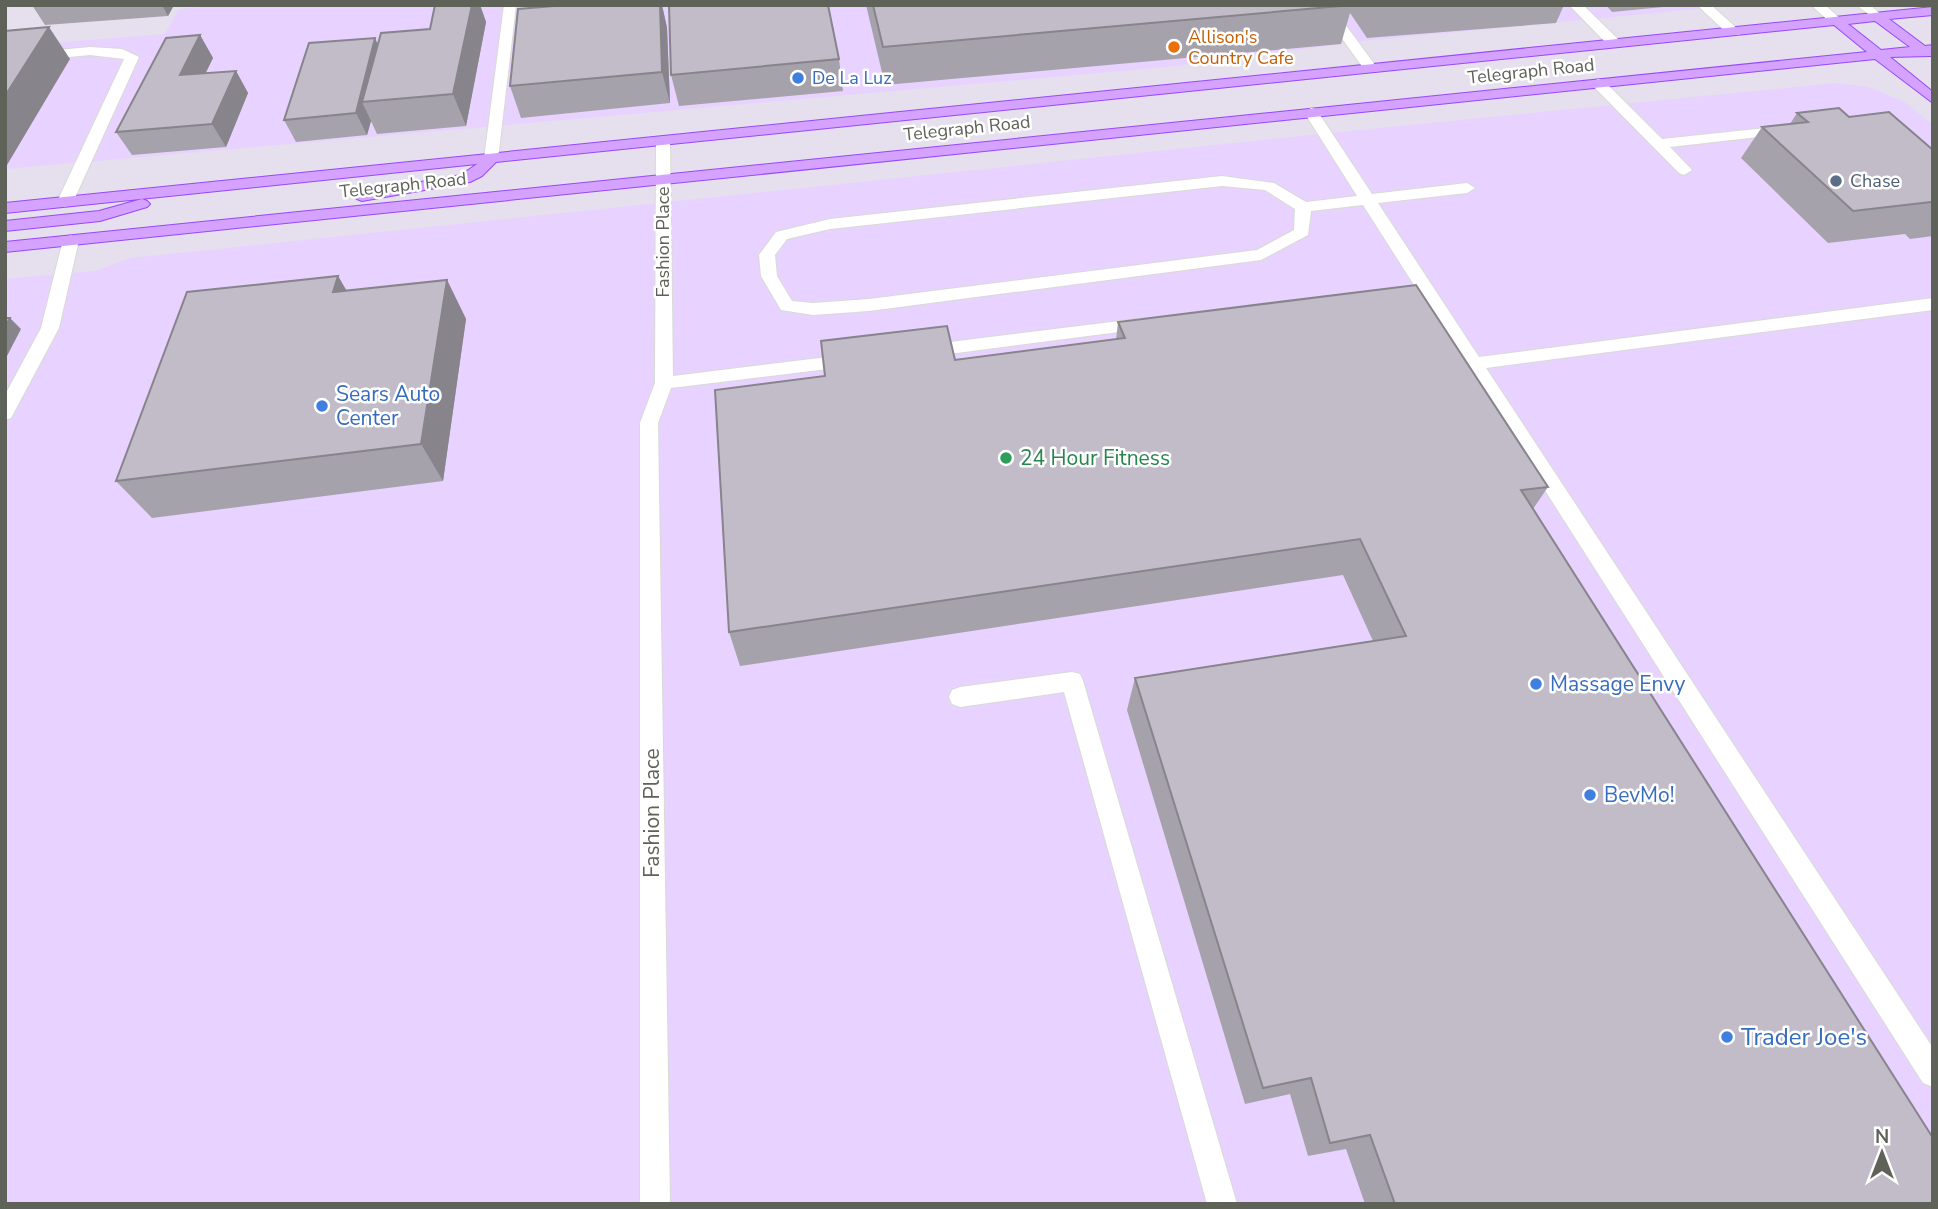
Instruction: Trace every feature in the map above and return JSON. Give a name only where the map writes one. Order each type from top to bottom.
[{"type":"main road","name":"Telegraph Road","points":[[5,208],[1933,11]]},
{"type":"main road","points":[[1878,17],[1929,52]]},
{"type":"main road","points":[[1837,21],[1933,99]]},
{"type":"main road","name":"Telegraph Road","points":[[5,247],[1311,112],[1929,52]]},
{"type":"main road","points":[[299,215],[371,193],[465,179],[477,173],[491,159]]},
{"type":"main road","points":[[5,226],[100,216],[191,190]]},
{"type":"street","points":[[491,159],[510,5]]},
{"type":"street","points":[[1324,5],[1371,69]]},
{"type":"street","points":[[1575,5],[1615,44]]},
{"type":"street","points":[[1703,5],[1734,32]]},
{"type":"street","points":[[1817,5],[1837,21]]},
{"type":"street","points":[[1862,5],[1878,17]]},
{"type":"street","points":[[5,59],[104,50],[121,52],[132,57],[65,202]]},
{"type":"street","points":[[1598,83],[1684,170]]},
{"type":"street","points":[[1311,112],[1369,200],[1417,291],[1472,364],[1933,1073]]},
{"type":"street","points":[[1661,144],[1794,129]]},
{"type":"street","name":"Fashion Place","points":[[655,1204],[649,423],[664,383],[663,142]]},
{"type":"street","points":[[1303,207],[1302,232],[1261,255],[869,305],[813,309],[787,306],[769,276],[766,255],[782,235],[830,224],[1222,181],[1269,186],[1303,207],[1467,188]]},
{"type":"street","points":[[5,414],[50,328],[71,240]]},
{"type":"street","points":[[1472,364],[1933,304]]},
{"type":"street","points":[[914,352],[1164,322]]},
{"type":"street","points":[[664,383],[873,358]]},
{"type":"street","points":[[960,697],[1072,681],[1222,1204]]},
{"type":"shaded area","points":[[224,5],[1737,5],[1364,41],[1166,67],[5,169],[5,60],[14,46],[165,34],[179,9]]},
{"type":"shaded area","points":[[1835,83],[1869,87],[1903,101],[1933,125],[1933,1204],[5,1204],[5,279],[95,271],[131,258]]},
{"type":"building","points":[[435,5],[472,5],[453,94],[362,102],[381,33],[430,29]]},
{"type":"building","points":[[566,5],[660,5],[662,72],[510,86],[518,9]]},
{"type":"building","points":[[669,5],[828,5],[839,59],[671,75]]},
{"type":"building","points":[[873,5],[1352,5],[883,47]]},
{"type":"building","points":[[49,27],[5,96],[5,31]]},
{"type":"building","points":[[200,35],[180,75],[236,71],[212,124],[116,132],[166,38]]},
{"type":"building","points":[[375,38],[356,113],[284,120],[309,43]]},
{"type":"building","points":[[1839,108],[1849,117],[1889,112],[1933,150],[1933,203],[1853,211],[1762,127],[1808,122],[1797,113]]},
{"type":"building","name":"Sears Auto Center","points":[[338,276],[333,292],[447,280],[421,444],[116,481],[187,292]]},
{"type":"building","points":[[1416,285],[1548,487],[1521,490],[1933,1138],[1933,1204],[1395,1204],[1370,1135],[1330,1143],[1311,1078],[1263,1088],[1135,678],[1406,636],[1360,539],[729,632],[715,390],[825,376],[821,341],[947,326],[955,360],[1125,338],[1118,322]]},
{"type":"place","name":"Allison's Country Cafe","points":[[1174,47]]},
{"type":"place","name":"De La Luz","points":[[798,78]]},
{"type":"place","name":"Chase","points":[[1836,181]]},
{"type":"place","name":"Sears Auto Center","points":[[322,406]]},
{"type":"place","name":"24 Hour Fitness","points":[[1006,458]]},
{"type":"place","name":"Massage Envy","points":[[1536,684]]},
{"type":"place","name":"BevMo!","points":[[1590,795]]},
{"type":"place","name":"Trader Joe's","points":[[1727,1037]]}]
